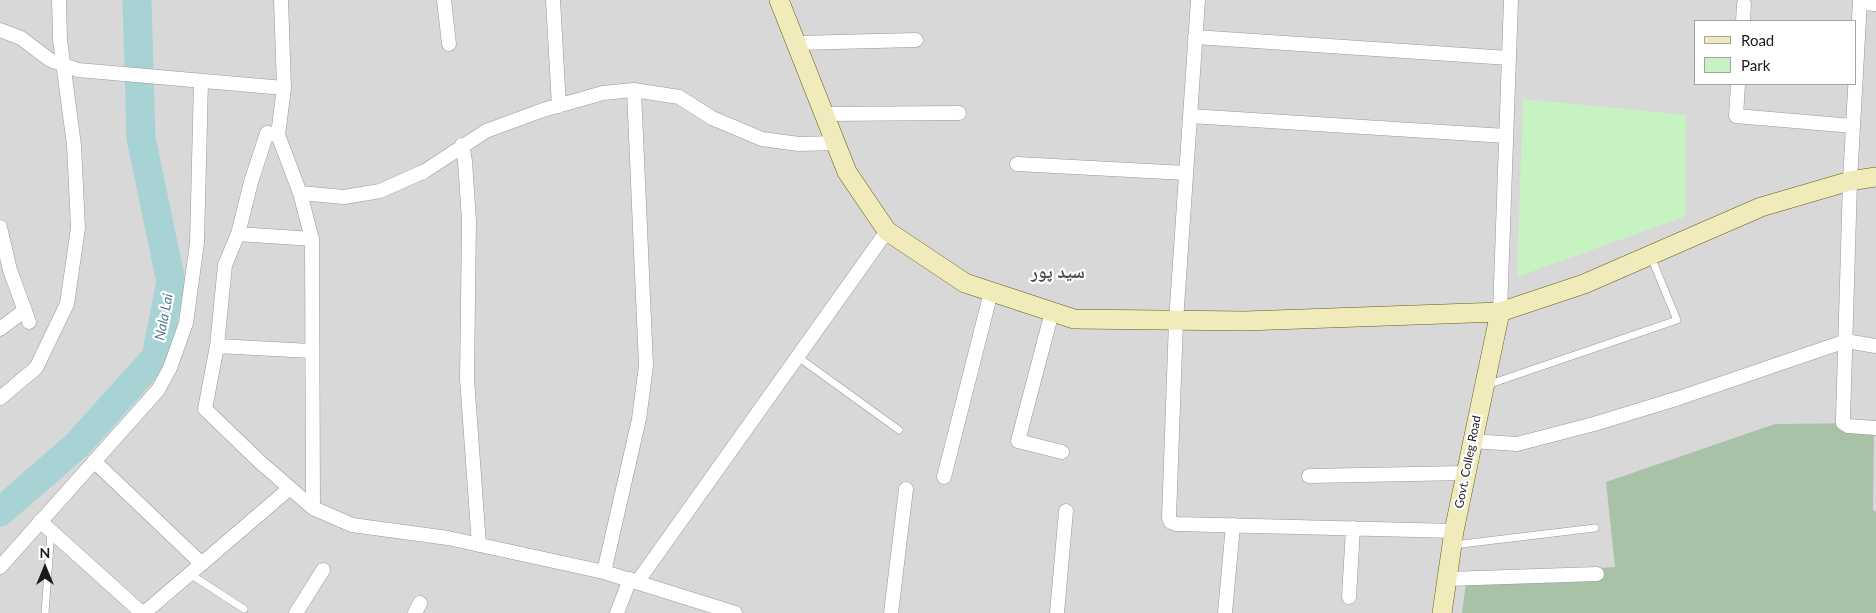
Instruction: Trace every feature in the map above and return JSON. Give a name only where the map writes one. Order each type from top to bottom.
[{"type":"main road","points":[[779,0],[847,172],[887,231],[965,283],[1074,319],[1255,320],[1500,312],[1584,284],[1761,207],[1850,181],[1876,177]]},
{"type":"main road","name":"Govt. Colleg Road","points":[[1442,613],[1453,538],[1500,312]]},
{"type":"street","points":[[0,398],[36,368],[68,304],[78,228],[74,145],[62,63],[59,0]]},
{"type":"street","points":[[281,0],[284,88],[278,135],[300,193],[312,239],[313,508]]},
{"type":"street","points":[[444,0],[449,44]]},
{"type":"street","points":[[552,0],[559,106]]},
{"type":"street","points":[[1198,0],[1176,321],[1169,518],[1171,522],[1176,524],[1352,528],[1453,538]]},
{"type":"street","points":[[1500,312],[1511,0]]},
{"type":"street","points":[[1856,73],[1860,2],[1876,4]]},
{"type":"street","points":[[1743,20],[1744,4]]},
{"type":"street","points":[[0,30],[21,38],[50,60],[78,70],[284,88]]},
{"type":"street","points":[[1196,37],[1509,58]]},
{"type":"street","points":[[797,43],[916,40]]},
{"type":"street","points":[[0,566],[46,526],[94,461],[158,390],[170,368],[186,323],[197,243],[201,81]]},
{"type":"street","points":[[1738,85],[1736,116],[1853,126]]},
{"type":"street","points":[[1855,85],[1850,181],[1844,423],[1848,426],[1876,428]]},
{"type":"street","points":[[604,572],[639,419],[646,366],[634,90]]},
{"type":"street","points":[[300,193],[344,197],[380,191],[424,171],[486,131],[603,93],[634,90],[679,97],[712,118],[762,139],[799,144],[836,144]]},
{"type":"street","points":[[825,114],[959,113]]},
{"type":"street","points":[[1190,116],[1506,136]]},
{"type":"street","points":[[278,135],[266,133],[238,234],[225,265],[217,346],[205,410],[313,508],[352,525],[448,538],[604,572],[735,613]]},
{"type":"street","points":[[462,145],[465,161],[469,221],[467,379],[479,545]]},
{"type":"street","points":[[1017,164],[1186,173]]},
{"type":"street","points":[[0,227],[10,270],[27,316],[0,329]]},
{"type":"street","points":[[616,613],[634,580],[798,357],[887,231]]},
{"type":"street","points":[[238,234],[312,239]]},
{"type":"street","points":[[944,478],[991,292]]},
{"type":"street","points":[[1052,312],[1018,441],[1062,452]]},
{"type":"street","points":[[1472,441],[1518,444],[1594,424],[1679,398],[1846,341],[1876,346]]},
{"type":"street","points":[[217,346],[311,351]]},
{"type":"street","points":[[94,461],[202,564]]},
{"type":"street","points":[[1309,476],[1466,473]]},
{"type":"street","points":[[46,526],[143,613],[290,488]]},
{"type":"street","points":[[891,613],[906,489]]},
{"type":"street","points":[[1057,613],[1066,512]]},
{"type":"street","points":[[1225,613],[1233,525]]},
{"type":"street","points":[[1350,597],[1352,528]]},
{"type":"street","points":[[296,613],[323,570]]},
{"type":"street","points":[[1447,579],[1597,574]]},
{"type":"lane","points":[[1484,386],[1677,320],[1651,256]]},
{"type":"lane","points":[[798,357],[899,430]]},
{"type":"lane","points":[[44,613],[46,526]]},
{"type":"lane","points":[[1453,538],[1595,528]]},
{"type":"lane","points":[[190,574],[244,609]]},
{"type":"shaded area","points":[[0,0],[1876,0],[1876,613],[0,613]]},
{"type":"green space","points":[[1523,99],[1686,115],[1686,216],[1517,277]]},
{"type":"green space","points":[[1874,423],[1873,510],[1876,512],[1876,613],[1462,613],[1467,576],[1615,567],[1606,482],[1775,424]]},
{"type":"waterway","name":"Nala Lai","points":[[0,512],[77,445],[156,357],[171,282],[141,138],[137,0]]},
{"type":"district","name":"سید پور","points":[[1058,272]]}]
